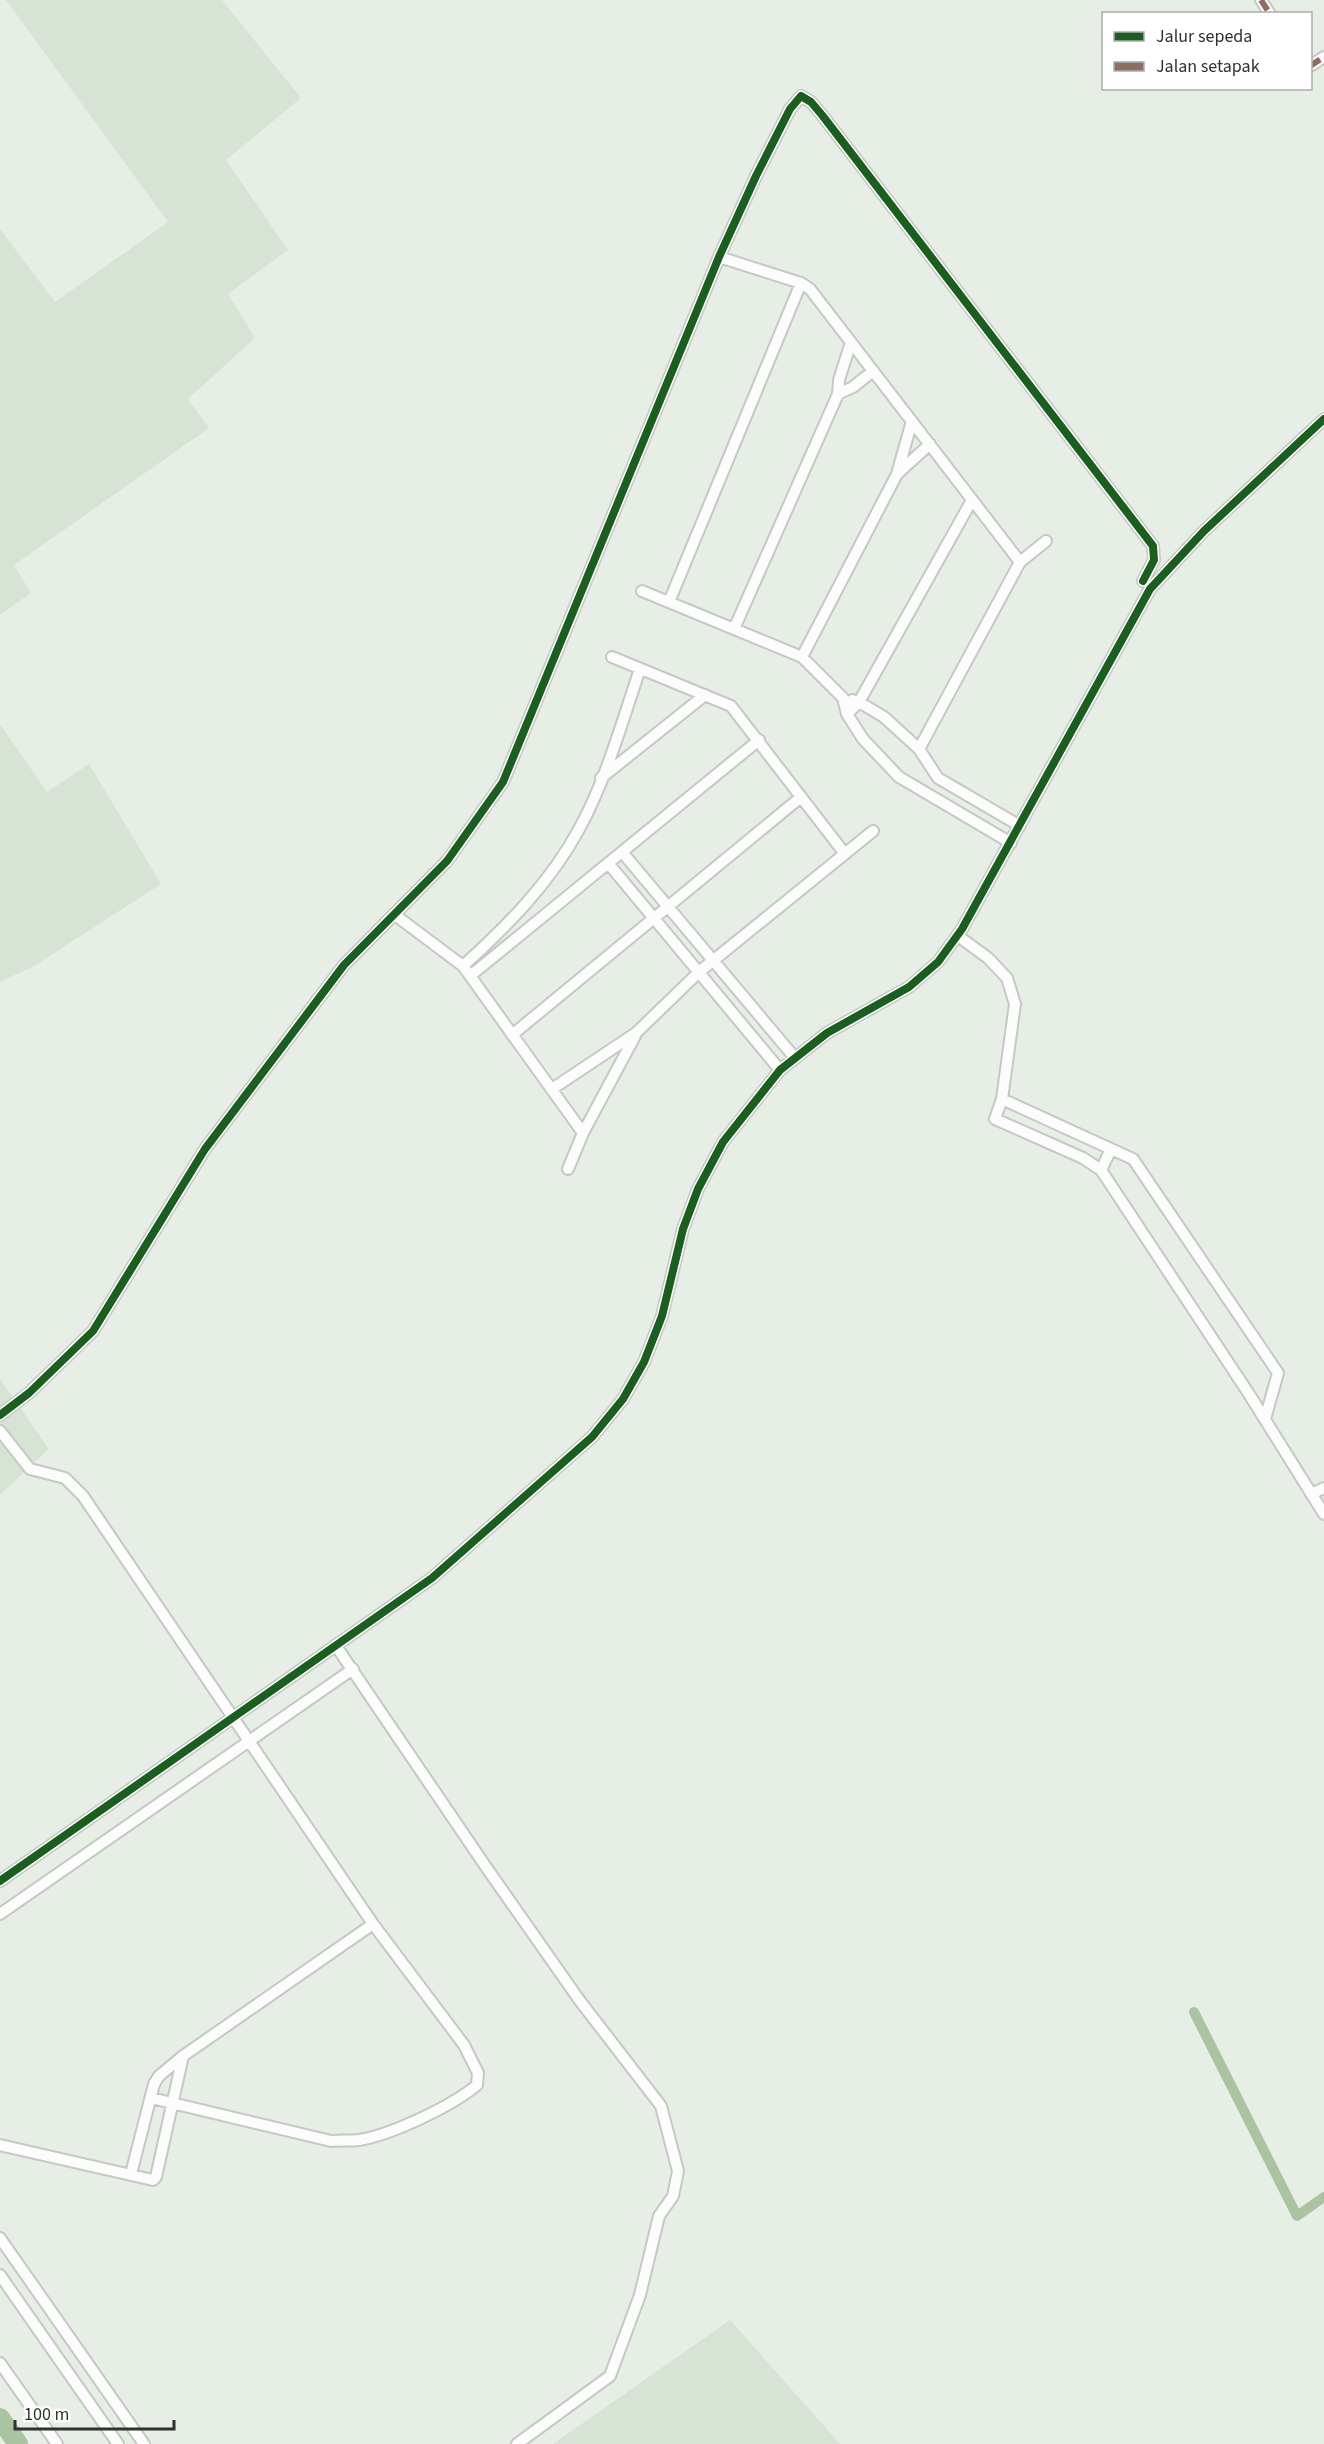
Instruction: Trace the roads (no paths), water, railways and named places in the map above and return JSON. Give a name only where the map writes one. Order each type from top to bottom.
[{"type":"street","points":[[0,1415],[29,1393],[93,1331],[206,1149],[344,964],[447,861],[503,782],[719,256],[790,109],[801,96],[811,102],[822,115],[1153,546],[1154,560],[1143,581]]},
{"type":"street","points":[[719,256],[801,283],[810,289],[1020,562]]},
{"type":"street","points":[[669,602],[801,283]]},
{"type":"street","points":[[734,629],[838,394],[839,380],[851,342]]},
{"type":"street","points":[[838,394],[854,387],[873,371]]},
{"type":"street","points":[[0,1881],[432,1578],[592,1437],[623,1399],[644,1362],[662,1316],[683,1229],[698,1189],[723,1142],[780,1070],[827,1033],[909,987],[938,962],[958,936],[1011,843],[1150,589],[1204,531],[1324,419]]},
{"type":"street","points":[[802,657],[897,474],[912,421]]},
{"type":"street","points":[[897,474],[930,444]]},
{"type":"street","points":[[848,714],[859,702],[972,500]]},
{"type":"street","points":[[919,749],[1020,562],[1046,541]]},
{"type":"street","points":[[642,591],[802,657],[843,698],[848,714],[858,732],[876,756],[899,777],[1011,843]]},
{"type":"street","points":[[612,657],[731,706],[845,854]]},
{"type":"street","points":[[463,966],[525,907],[579,831],[601,778],[640,669]]},
{"type":"street","points":[[601,778],[705,695]]},
{"type":"street","points":[[843,698],[859,702],[884,717],[919,749],[938,778],[1020,826]]},
{"type":"street","points":[[470,976],[759,740]]},
{"type":"street","points":[[928,796],[938,778]]},
{"type":"street","points":[[512,1035],[801,796]]},
{"type":"street","points":[[552,1089],[636,1033],[713,960],[873,831]]},
{"type":"street","points":[[622,852],[795,1058]]},
{"type":"street","points":[[608,863],[780,1070]]},
{"type":"street","points":[[395,915],[463,966],[583,1133]]},
{"type":"street","points":[[958,936],[988,958],[1007,978],[1015,1004],[1002,1099],[995,1119],[1083,1158],[1101,1170],[1265,1419],[1324,1514]]},
{"type":"street","points":[[568,1169],[583,1133],[636,1033]]},
{"type":"street","points":[[1002,1099],[1133,1159],[1278,1373],[1265,1419]]},
{"type":"street","points":[[1101,1170],[1111,1149]]},
{"type":"street","points":[[0,1431],[30,1469],[65,1478],[83,1496],[373,1924],[464,2045],[478,2073],[477,2085],[443,2108],[386,2132],[360,2140],[331,2141],[151,2098]]},
{"type":"street","points":[[1311,1494],[1324,1488]]},
{"type":"street","points":[[335,1647],[580,2001],[660,2106],[666,2120],[678,2171],[672,2200],[659,2216],[640,2295],[610,2376],[517,2444]]},
{"type":"street","points":[[0,1914],[351,1670]]},
{"type":"street","points":[[131,2174],[154,2085],[159,2076],[183,2056],[373,1924]]},
{"type":"street","points":[[0,2145],[153,2180],[156,2177],[183,2056]]},
{"type":"street","points":[[0,2238],[144,2444]]},
{"type":"street","points":[[0,2275],[118,2444]]},
{"type":"street","points":[[0,2362],[57,2444]]},
{"type":"waterway","points":[[1194,2012],[1297,2216],[1324,2197]]},
{"type":"waterway","points":[[0,2418],[18,2444]]}]
